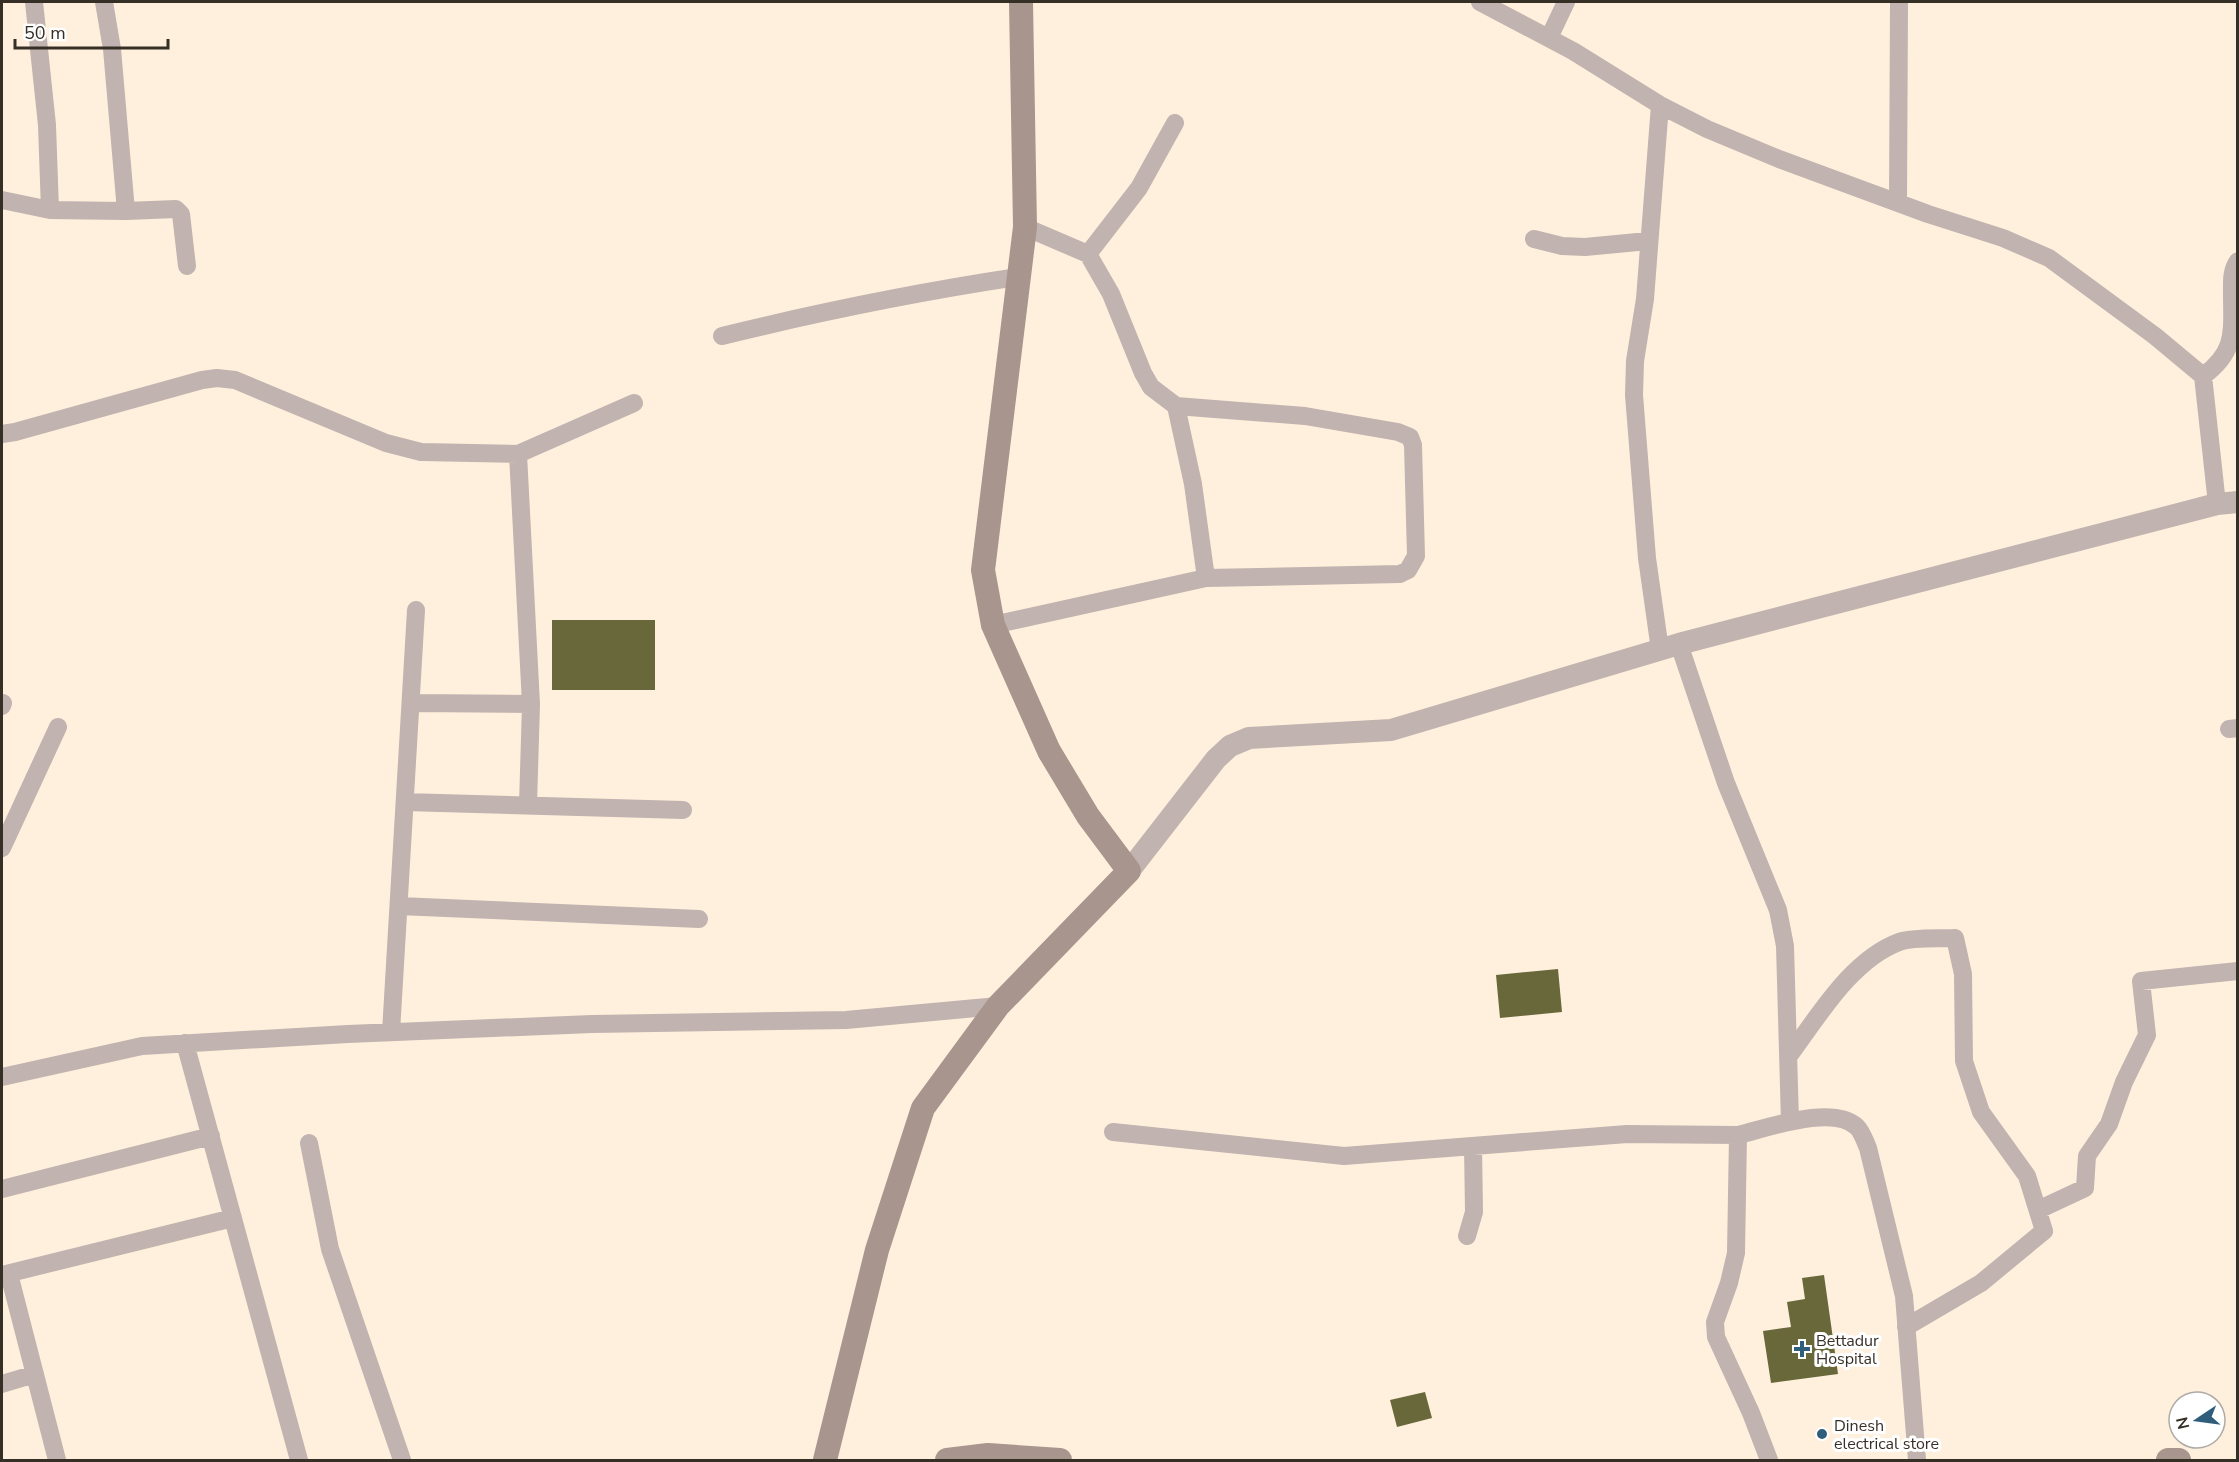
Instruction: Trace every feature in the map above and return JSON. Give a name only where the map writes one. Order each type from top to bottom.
[{"type":"main road","points":[[825,1461],[877,1250],[923,1108],[998,1006],[1129,871],[1088,816],[1049,751],[993,625],[983,570],[1025,227],[1021,2]]},
{"type":"main road","points":[[947,1461],[988,1455],[1060,1461]]},
{"type":"main road","points":[[2168,1461],[2180,1461]]},
{"type":"street","points":[[34,2],[47,125],[50,210]]},
{"type":"street","points":[[104,2],[112,49],[126,211]]},
{"type":"street","points":[[1129,871],[1216,759],[1230,746],[1249,738],[1391,730],[1670,647],[2227,503],[2203,376],[2155,336],[2049,258],[2003,238],[1898,203],[1769,155],[1707,129],[1660,105],[1549,38],[1480,2]]},
{"type":"street","points":[[1549,38],[1566,2]]},
{"type":"street","points":[[1898,203],[1899,2]]},
{"type":"street","points":[[1660,105],[1645,299],[1635,360],[1634,395],[1647,558],[1670,647],[1778,910],[1785,946],[1790,1122]]},
{"type":"street","points":[[1088,254],[1139,188],[1175,123]]},
{"type":"street","points":[[2,200],[50,210],[176,209],[181,214],[187,266]]},
{"type":"street","points":[[993,625],[1206,578],[1400,574],[1408,570],[1416,556],[1413,445],[1410,437],[1398,432],[1305,416],[1176,406],[1151,387],[1143,373],[1111,294],[1088,254],[1025,227]]},
{"type":"street","points":[[1534,239],[1562,246],[1585,247],[1648,241]]},
{"type":"street","points":[[2203,376],[2218,365],[2226,352],[2232,334],[2232,275],[2238,261]]},
{"type":"street","points":[[722,336],[822,311],[1018,277]]},
{"type":"street","points":[[2,434],[202,380],[217,378],[235,380],[386,442],[421,452],[518,454],[633,403]]},
{"type":"street","points":[[1176,406],[1193,484],[1206,578]]},
{"type":"street","points":[[518,454],[531,704],[528,805]]},
{"type":"street","points":[[392,1032],[416,610]]},
{"type":"street","points":[[411,704],[531,704]]},
{"type":"street","points":[[2,848],[58,727]]},
{"type":"street","points":[[405,802],[683,810]]},
{"type":"street","points":[[399,906],[699,920]]},
{"type":"street","points":[[1788,1057],[1834,994],[1870,958],[1901,941],[1955,938],[1963,974],[1964,1061],[1981,1112],[2027,1176],[2044,1231],[1981,1283],[1906,1328]]},
{"type":"street","points":[[2038,1210],[2085,1188],[2086,1156],[2109,1124],[2124,1082],[2147,1035],[2141,981],[2238,971]]},
{"type":"street","points":[[2,1077],[142,1046],[592,1024],[846,1020],[998,1006]]},
{"type":"street","points":[[185,1043],[299,1461]]},
{"type":"street","points":[[1113,1132],[1344,1156],[1627,1134],[1738,1135],[1790,1122],[1832,1116],[1844,1118],[1859,1128],[1868,1148],[1904,1296],[1917,1461]]},
{"type":"street","points":[[1738,1135],[1736,1253],[1729,1283],[1715,1322],[1716,1337],[1751,1413],[1769,1461]]},
{"type":"street","points":[[2,1189],[211,1136]]},
{"type":"street","points":[[309,1143],[330,1249],[402,1461]]},
{"type":"street","points":[[1467,1236],[1474,1212],[1473,1146]]},
{"type":"street","points":[[57,1461],[35,1374],[5,1274],[233,1218]]},
{"type":"street","points":[[2,1384],[35,1374]]},
{"type":"building","points":[[552,620],[655,620],[655,690],[552,690]]},
{"type":"building","points":[[1558,969],[1562,1012],[1500,1018],[1496,975]]},
{"type":"building","points":[[1824,1275],[1838,1374],[1771,1383],[1763,1331],[1791,1327],[1787,1302],[1805,1299],[1802,1278]]},
{"type":"building","points":[[1425,1392],[1432,1418],[1397,1427],[1390,1400]]},
{"type":"place","name":"Bettadur Hospital","points":[[1802,1349]]},
{"type":"place","name":"Dinesh electrical store","points":[[1822,1434]]}]
